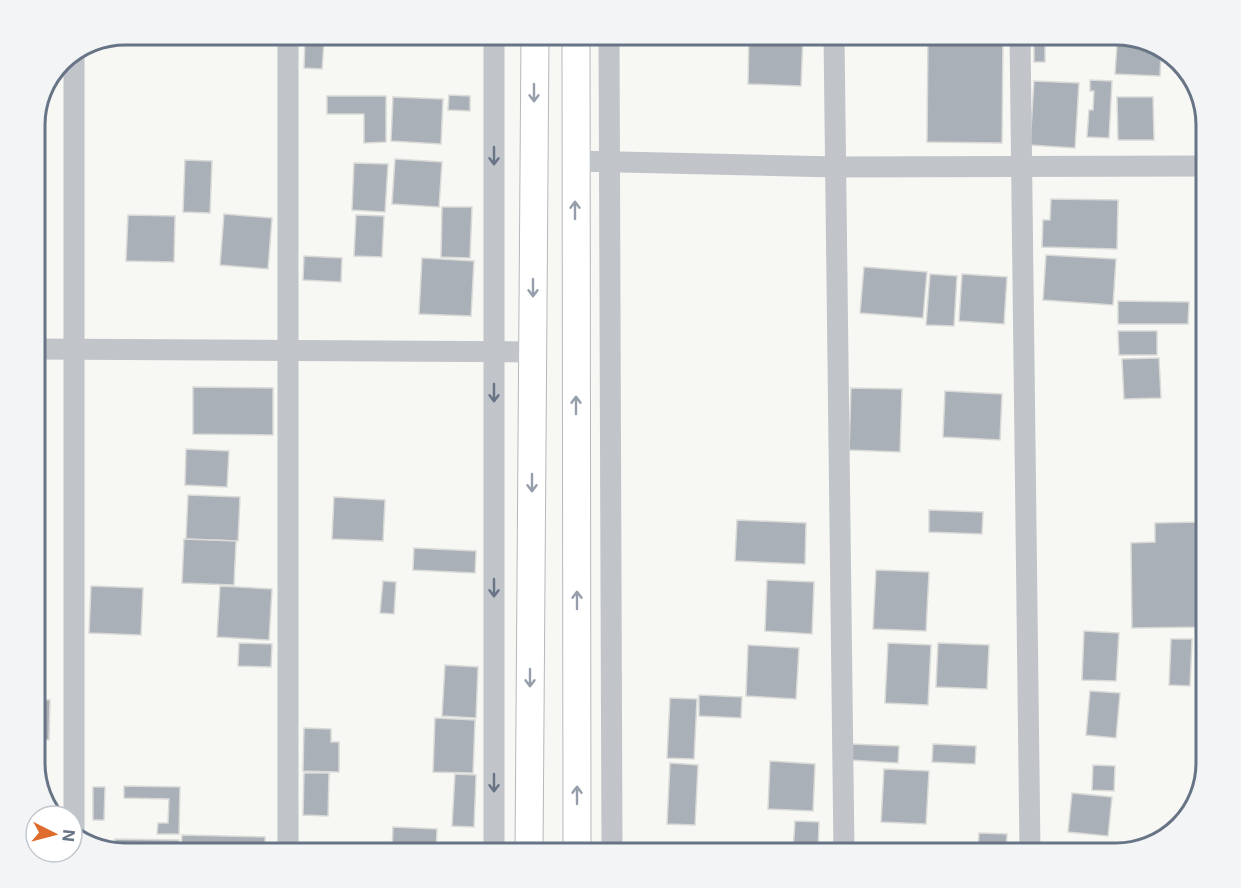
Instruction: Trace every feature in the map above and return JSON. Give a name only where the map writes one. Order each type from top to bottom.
[{"type":"main road","points":[[529,843],[535,45]]},
{"type":"main road","points":[[576,45],[577,843]]},
{"type":"street","points":[[288,45],[288,843]]},
{"type":"street","points":[[494,45],[494,843]]},
{"type":"street","points":[[609,45],[612,843]]},
{"type":"street","points":[[834,45],[844,843]]},
{"type":"street","points":[[1020,45],[1030,843]]},
{"type":"street","points":[[74,64],[74,804]]},
{"type":"street","points":[[575,161],[835,167],[1196,166]]},
{"type":"street","points":[[45,349],[533,351]]},
{"type":"building","points":[[305,45],[324,45],[322,69],[304,68]]},
{"type":"building","points":[[749,45],[803,45],[801,86],[748,84]]},
{"type":"building","points":[[928,45],[1003,45],[1002,143],[927,142]]},
{"type":"building","points":[[1034,45],[1045,45],[1045,62],[1034,62]]},
{"type":"building","points":[[1117,45],[1142,49],[1161,59],[1160,76],[1115,74]]},
{"type":"building","points":[[1090,80],[1112,81],[1109,138],[1087,137],[1089,110],[1093,110],[1094,91],[1090,91]]},
{"type":"building","points":[[1034,81],[1079,83],[1075,148],[1030,145]]},
{"type":"building","points":[[449,95],[470,96],[470,111],[448,110]]},
{"type":"building","points":[[327,96],[386,96],[386,142],[364,143],[364,114],[327,114]]},
{"type":"building","points":[[393,97],[443,99],[441,144],[391,141]]},
{"type":"building","points":[[1117,97],[1153,97],[1154,140],[1118,140]]},
{"type":"building","points":[[395,159],[442,162],[439,207],[392,204]]},
{"type":"building","points":[[185,160],[212,161],[210,213],[183,212]]},
{"type":"building","points":[[354,163],[388,164],[385,212],[352,210]]},
{"type":"building","points":[[1051,199],[1118,200],[1117,249],[1042,247],[1043,220],[1050,220]]},
{"type":"building","points":[[442,207],[472,207],[470,258],[441,257]]},
{"type":"building","points":[[224,214],[272,218],[268,269],[220,265]]},
{"type":"building","points":[[128,215],[175,216],[174,262],[126,261]]},
{"type":"building","points":[[356,215],[384,216],[382,257],[354,256]]},
{"type":"building","points":[[1046,255],[1116,259],[1113,305],[1043,300]]},
{"type":"building","points":[[304,256],[342,258],[341,282],[303,280]]},
{"type":"building","points":[[422,258],[474,261],[471,316],[419,314]]},
{"type":"building","points":[[864,267],[927,272],[923,318],[860,313]]},
{"type":"building","points":[[930,274],[957,276],[954,326],[926,325]]},
{"type":"building","points":[[962,274],[1007,277],[1004,324],[959,321]]},
{"type":"building","points":[[1118,301],[1189,302],[1188,324],[1118,324]]},
{"type":"building","points":[[1118,331],[1157,331],[1157,355],[1119,355]]},
{"type":"building","points":[[1159,358],[1161,398],[1124,399],[1122,359]]},
{"type":"building","points":[[193,387],[273,388],[273,435],[193,434]]},
{"type":"building","points":[[851,388],[902,389],[900,452],[849,450]]},
{"type":"building","points":[[945,391],[1002,394],[1000,440],[943,437]]},
{"type":"building","points":[[186,449],[229,451],[227,487],[185,485]]},
{"type":"building","points":[[188,495],[240,497],[238,541],[186,539]]},
{"type":"building","points":[[334,497],[385,500],[383,541],[332,539]]},
{"type":"building","points":[[929,510],[983,512],[982,534],[929,532]]},
{"type":"building","points":[[737,520],[806,523],[805,564],[735,561]]},
{"type":"building","points":[[1196,522],[1196,627],[1132,628],[1131,543],[1155,542],[1155,523]]},
{"type":"building","points":[[184,539],[236,541],[234,585],[182,583]]},
{"type":"building","points":[[414,548],[476,551],[475,573],[413,570]]},
{"type":"building","points":[[876,570],[929,572],[926,631],[873,629]]},
{"type":"building","points":[[767,580],[814,582],[812,634],[765,631]]},
{"type":"building","points":[[383,581],[396,582],[394,614],[380,613]]},
{"type":"building","points":[[91,586],[143,588],[141,635],[89,633]]},
{"type":"building","points":[[220,586],[272,589],[269,640],[217,637]]},
{"type":"building","points":[[1084,631],[1119,633],[1116,681],[1082,680]]},
{"type":"building","points":[[1171,639],[1192,639],[1190,686],[1169,685]]},
{"type":"building","points":[[239,643],[272,644],[271,667],[238,666]]},
{"type":"building","points":[[888,643],[931,645],[928,705],[885,703]]},
{"type":"building","points":[[938,643],[989,645],[987,689],[936,687]]},
{"type":"building","points":[[748,645],[799,648],[796,699],[746,696]]},
{"type":"building","points":[[445,665],[478,667],[476,718],[442,716]]},
{"type":"building","points":[[1090,691],[1120,693],[1116,738],[1086,735]]},
{"type":"building","points":[[699,695],[742,697],[741,718],[699,716]]},
{"type":"building","points":[[670,698],[697,699],[694,759],[667,758]]},
{"type":"building","points":[[45,700],[50,700],[49,740],[45,740]]},
{"type":"building","points":[[435,718],[475,720],[473,773],[433,772]]},
{"type":"building","points":[[304,728],[331,729],[331,742],[339,742],[339,772],[303,771]]},
{"type":"building","points":[[851,744],[899,746],[898,763],[850,760]]},
{"type":"building","points":[[933,744],[976,746],[975,764],[932,762]]},
{"type":"building","points":[[770,761],[815,764],[813,811],[768,809]]},
{"type":"building","points":[[670,763],[698,765],[695,825],[667,824]]},
{"type":"building","points":[[1093,765],[1115,766],[1114,791],[1092,790]]},
{"type":"building","points":[[884,769],[929,771],[926,824],[881,822]]},
{"type":"building","points":[[304,773],[329,773],[328,816],[303,815]]},
{"type":"building","points":[[455,774],[476,775],[474,827],[452,826]]},
{"type":"building","points":[[124,786],[180,787],[179,834],[157,834],[158,823],[168,823],[169,799],[124,798]]},
{"type":"building","points":[[93,787],[105,787],[104,820],[93,820]]},
{"type":"building","points":[[1072,793],[1112,797],[1108,836],[1068,832]]},
{"type":"building","points":[[795,821],[819,822],[818,843],[794,843]]},
{"type":"building","points":[[393,827],[437,829],[436,843],[392,843]]},
{"type":"building","points":[[979,833],[1007,834],[1007,843],[978,843]]},
{"type":"building","points":[[182,835],[265,837],[265,843],[182,843]]},
{"type":"building","points":[[115,839],[179,840],[179,843],[115,842]]}]
